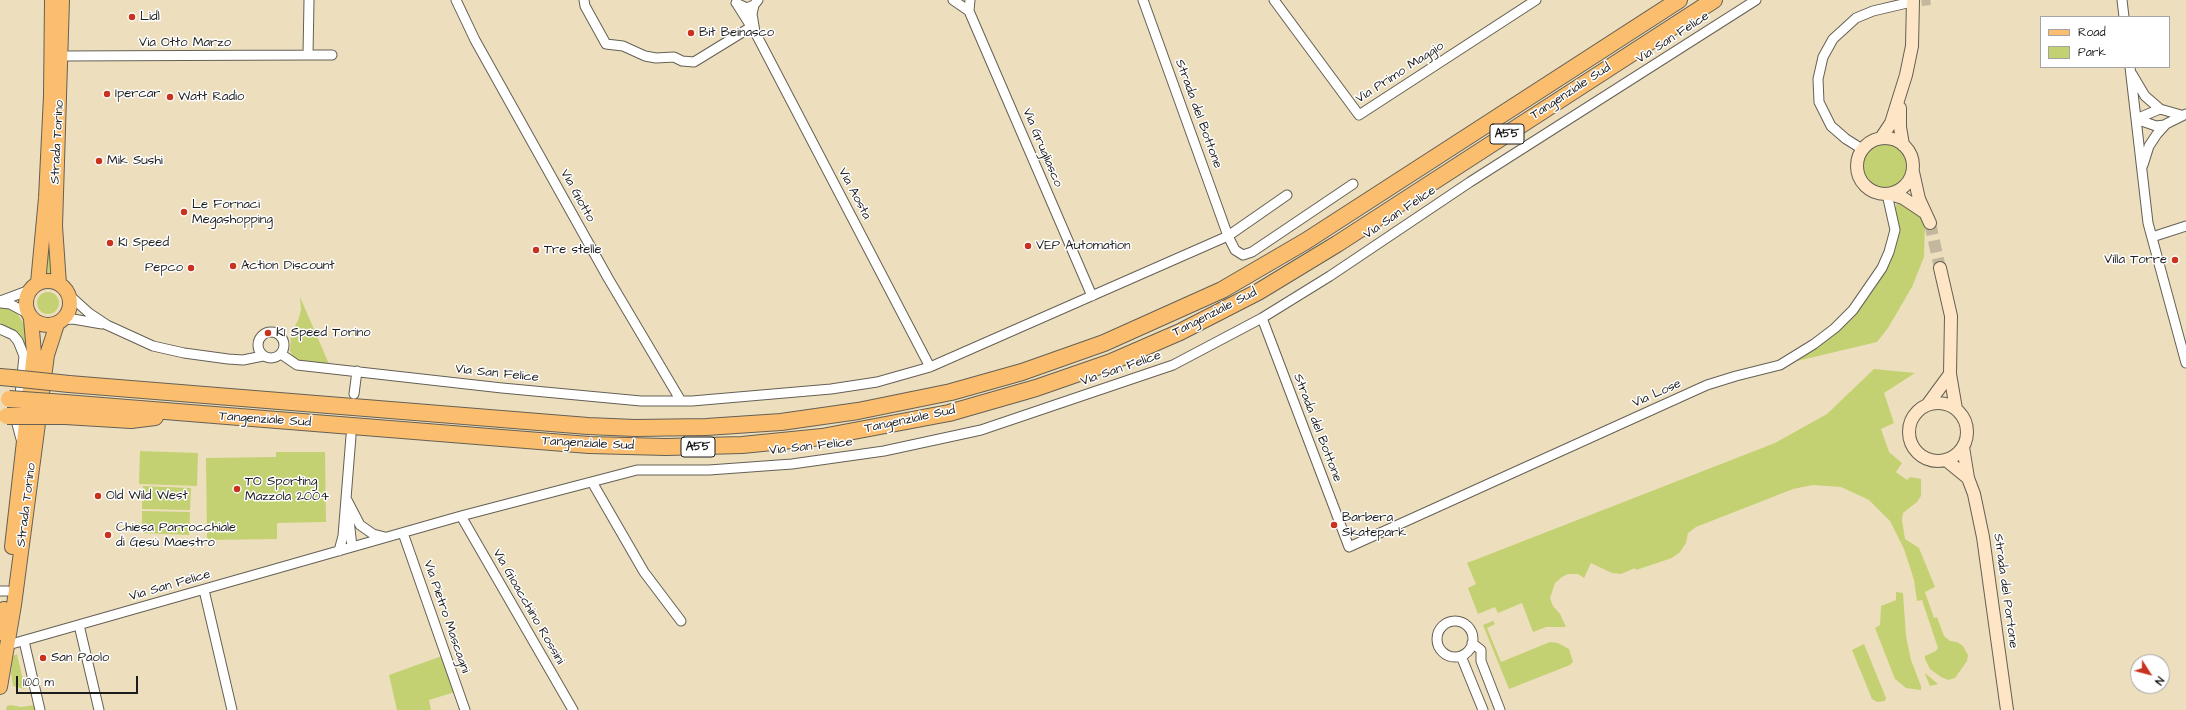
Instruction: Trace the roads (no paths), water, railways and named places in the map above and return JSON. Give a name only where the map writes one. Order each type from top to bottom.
[{"type":"highway","name":"Tangenziale Sud","points":[[6,378],[588,426],[635,428],[706,427],[781,422],[858,411],[951,392],[1022,372],[1097,346],[1222,290],[1306,241],[1679,0]]},
{"type":"highway","name":"Tangenziale Sud","points":[[4,398],[65,409],[186,414],[589,445],[698,447],[822,437],[910,422],[993,401],[1036,388],[1118,359],[1180,332],[1258,292],[1337,244],[1714,0]]},
{"type":"highway","points":[[4,416],[65,409]]},
{"type":"main road","name":"Strada Torino","points":[[54,2],[62,56],[55,226],[64,289]]},
{"type":"main road","name":"Strada Torino","points":[[34,287],[46,198],[54,2]]},
{"type":"main road","points":[[45,281],[64,289],[70,308],[59,322],[43,325],[29,316],[26,299],[34,287],[45,281]]},
{"type":"main road","name":"Strada Torino","points":[[0,633],[3,591],[34,353],[29,316]]},
{"type":"main road","name":"Strada Torino","points":[[0,687],[8,645],[47,356],[59,322]]},
{"type":"street","points":[[308,55],[309,0]]},
{"type":"street","name":"Via Giotto","points":[[456,0],[490,68],[608,278],[681,401]]},
{"type":"street","points":[[584,0],[585,6],[606,44],[623,46],[645,56],[656,58],[674,57],[682,61],[694,62],[753,30]]},
{"type":"street","points":[[953,0],[969,11]]},
{"type":"street","name":"Via Grugliasco","points":[[970,0],[969,11],[1092,296]]},
{"type":"street","name":"Strada del Bottone","points":[[1143,0],[1228,236],[1235,250],[1239,254],[1246,255],[1353,184]]},
{"type":"street","name":"Via Primo Maggio","points":[[1274,0],[1359,115],[1536,0]]},
{"type":"street","name":"Via San Felice","points":[[8,645],[461,516],[637,470],[709,470],[838,459],[981,430],[1173,365],[1262,318],[1330,276],[1470,182],[1756,0]]},
{"type":"street","points":[[2122,0],[2124,16]]},
{"type":"street","points":[[1862,149],[1846,139],[1831,126],[1819,102],[1818,79],[1823,57],[1833,39],[1841,30],[1856,18],[1886,4],[1910,1],[1912,46],[1900,96],[1891,123],[1881,138]]},
{"type":"street","points":[[736,2],[747,8],[756,2]]},
{"type":"street","name":"Via Aosta","points":[[736,2],[753,30],[930,367]]},
{"type":"street","name":"Via Aosta","points":[[753,30],[752,14],[756,2]]},
{"type":"street","name":"Via Otto Marzo","points":[[62,56],[332,55]]},
{"type":"street","points":[[2130,69],[2145,96],[2160,109],[2184,114]]},
{"type":"street","points":[[2130,69],[2148,223],[2186,363]]},
{"type":"street","points":[[1900,96],[1900,127],[1904,145]]},
{"type":"street","points":[[2136,119],[2160,109]]},
{"type":"street","points":[[2142,167],[2149,146],[2165,125],[2184,114]]},
{"type":"street","points":[[2136,119],[2156,126],[2165,125]]},
{"type":"street","points":[[1924,212],[1903,198],[1888,194],[1878,194],[1867,188],[1862,183],[1856,167],[1862,149],[1871,142],[1881,138],[1895,140],[1904,145],[1909,151],[1913,162],[1915,187],[1924,212],[1930,223]]},
{"type":"street","points":[[1888,194],[1903,188],[1908,183],[1913,171]]},
{"type":"street","name":"Via Lose","points":[[1348,547],[1707,386],[1736,376],[1780,365],[1808,348],[1835,328],[1853,310],[1882,268],[1891,246],[1895,230],[1888,194]]},
{"type":"street","points":[[1228,236],[1287,195]]},
{"type":"street","points":[[2152,237],[2186,226]]},
{"type":"street","name":"Via San Felice","points":[[281,354],[298,365],[508,389],[641,401],[681,401],[831,389],[877,382],[930,367],[1228,236]]},
{"type":"street","points":[[1940,268],[1951,316],[1950,374],[1956,409]]},
{"type":"street","points":[[0,302],[34,287]]},
{"type":"street","points":[[64,289],[89,313],[107,325],[165,349],[236,359],[263,356],[272,358],[281,354],[284,345],[280,336],[268,333],[254,347],[236,359]]},
{"type":"street","points":[[0,302],[10,304],[29,316]]},
{"type":"street","name":"Strada del Bottone","points":[[1262,318],[1348,547]]},
{"type":"street","points":[[59,322],[80,320],[107,325]]},
{"type":"street","points":[[0,329],[13,335],[18,341],[24,356],[17,424],[23,446]]},
{"type":"street","points":[[260,340],[259,349],[263,356]]},
{"type":"street","points":[[354,394],[357,371]]},
{"type":"street","points":[[1928,404],[1944,403],[1956,409],[1964,419],[1967,428],[1967,438],[1963,447],[1956,454],[1946,460],[1932,460],[1924,457],[1912,443],[1910,424],[1914,416],[1928,404],[1950,374]]},
{"type":"street","points":[[339,551],[346,499],[351,436]]},
{"type":"street","name":"Strada del Portone","points":[[1963,447],[1968,478],[1975,499],[1983,537],[2007,710]]},
{"type":"street","points":[[1946,460],[1968,478]]},
{"type":"street","points":[[592,482],[644,572],[681,621]]},
{"type":"street","points":[[346,499],[360,525],[373,534],[386,538]]},
{"type":"street","points":[[346,499],[352,547]]},
{"type":"street","name":"Via Gioacchino Rossini","points":[[461,516],[573,710]]},
{"type":"street","name":"Via Pietro Mascagni","points":[[403,533],[465,710]]},
{"type":"street","points":[[204,590],[232,710]]},
{"type":"street","points":[[1452,621],[1463,623],[1471,632],[1472,643],[1470,648],[1461,656],[1452,657],[1440,649],[1437,640],[1442,626],[1452,621]]},
{"type":"street","points":[[79,625],[98,710]]},
{"type":"street","points":[[24,641],[40,710]]},
{"type":"street","points":[[1472,643],[1481,650],[1481,661],[1500,710]]},
{"type":"street","points":[[1461,656],[1483,710]]},
{"type":"tunnel","points":[[1908,3],[1934,0]]},
{"type":"tunnel","points":[[1930,223],[1940,268]]},
{"type":"place","name":"Lidl","points":[[132,17]]},
{"type":"place","name":"Bit Beinasco","points":[[691,33]]},
{"type":"place","name":"Ipercar","points":[[107,94]]},
{"type":"place","name":"Watt Radio","points":[[170,97]]},
{"type":"place","name":"Mik Sushi","points":[[99,161]]},
{"type":"place","name":"Le Fornaci Megashopping","points":[[184,212]]},
{"type":"place","name":"K1 Speed","points":[[110,243]]},
{"type":"place","name":"VEP Automation","points":[[1028,246]]},
{"type":"place","name":"Tre stelle","points":[[536,250]]},
{"type":"place","name":"Villa Torre","points":[[2175,260]]},
{"type":"place","name":"Action Discount","points":[[233,266]]},
{"type":"place","name":"Pepco","points":[[191,268]]},
{"type":"place","name":"K1 Speed Torino","points":[[268,333]]},
{"type":"place","name":"TO Sporting Mazzola 2004","points":[[237,489]]},
{"type":"place","name":"Old Wild West","points":[[98,496]]},
{"type":"place","name":"Barbera Skatepark","points":[[1334,525]]},
{"type":"place","name":"Chiesa Parrocchiale di Gesù Maestro","points":[[108,535]]},
{"type":"place","name":"San Paolo","points":[[43,658]]}]
